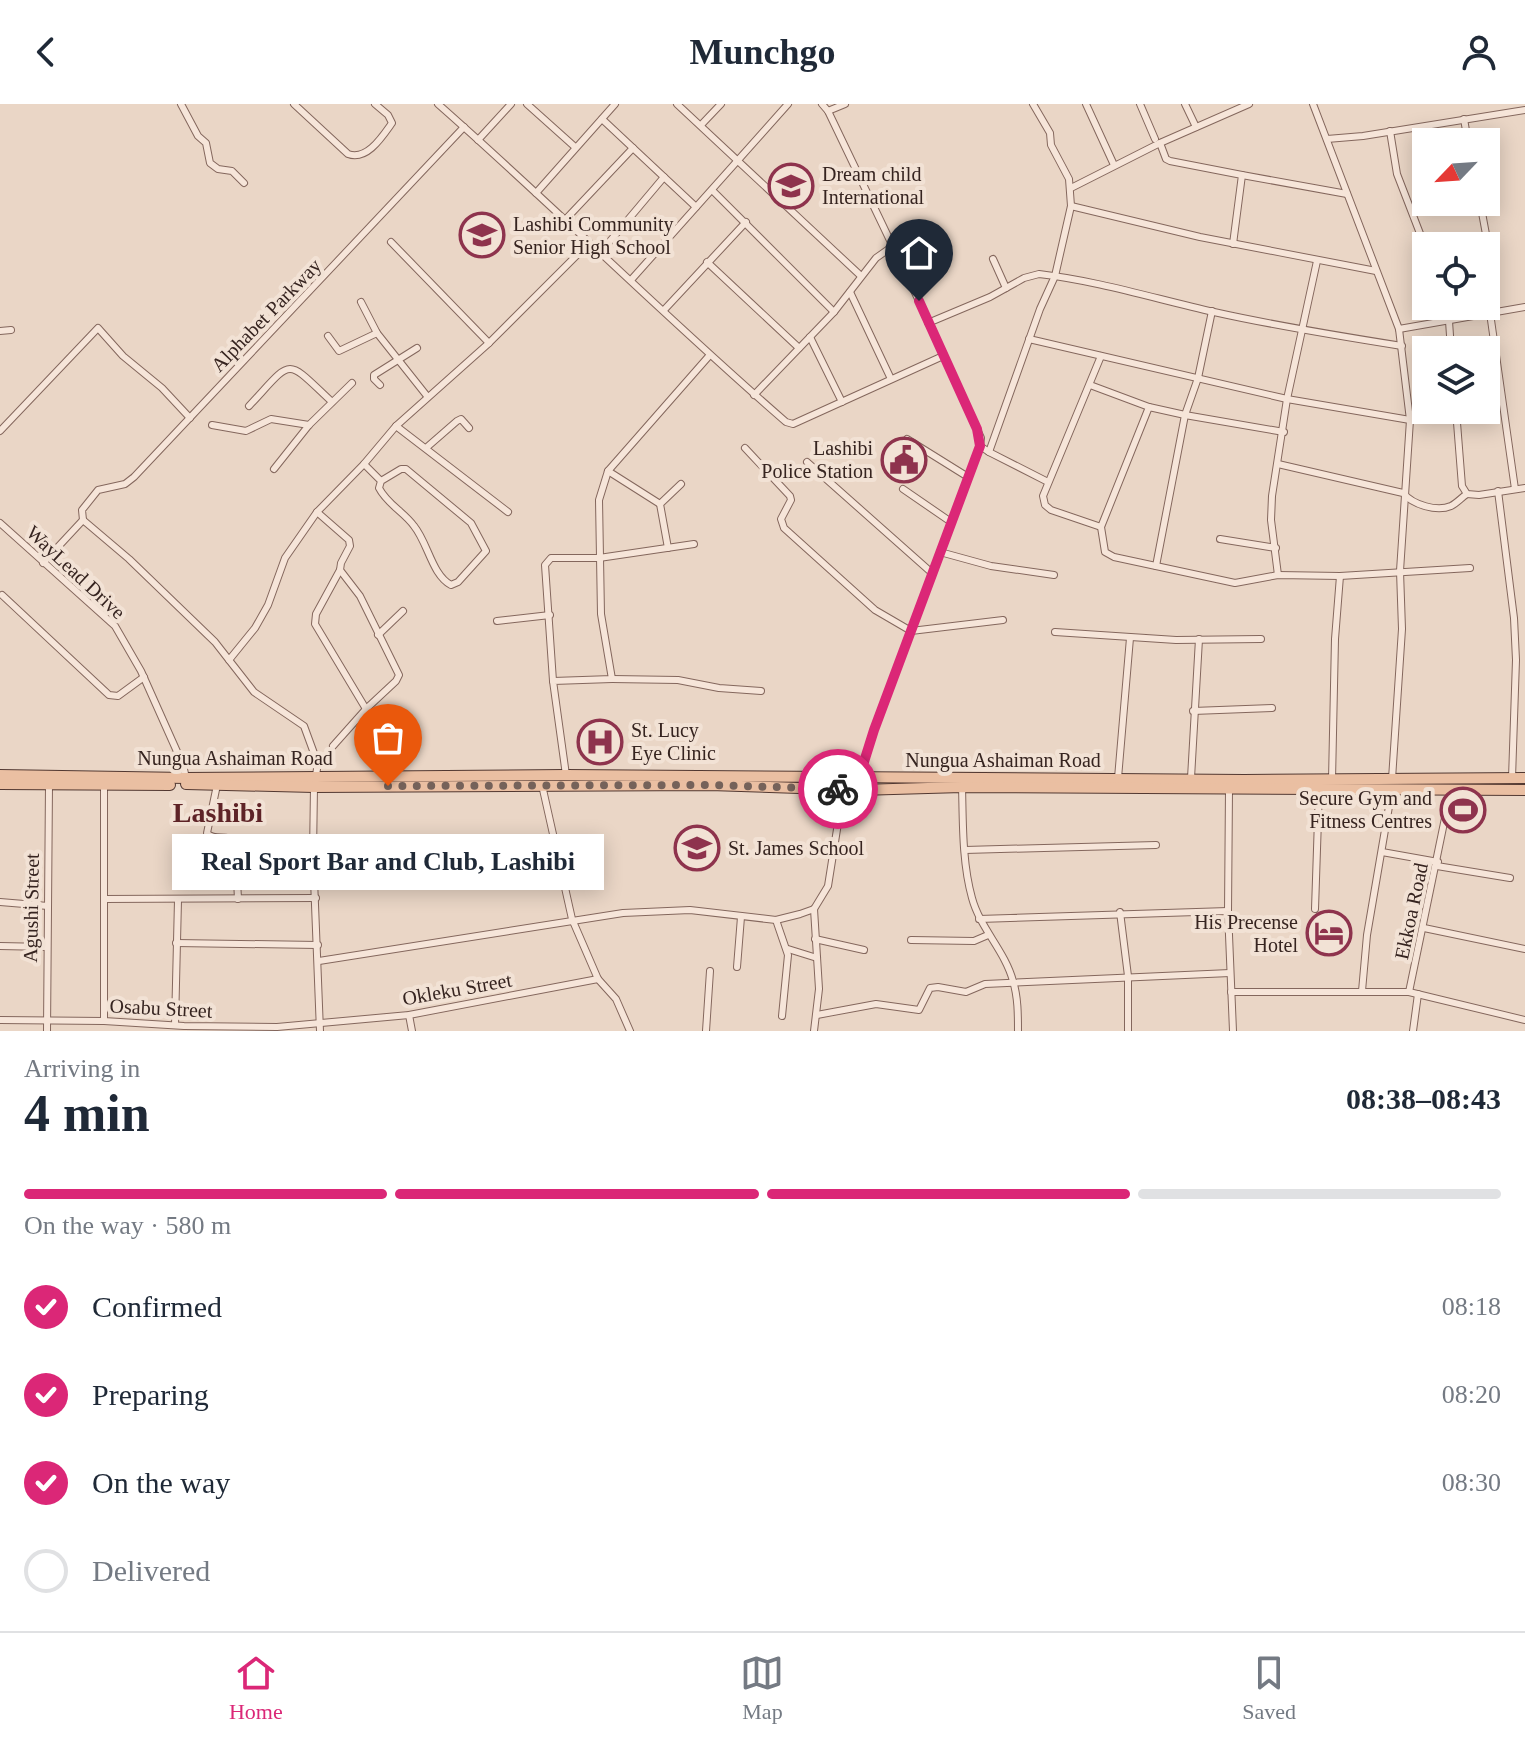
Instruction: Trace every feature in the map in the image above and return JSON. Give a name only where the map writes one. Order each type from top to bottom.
[{"type":"main road","name":"Nungua Ashaiman Road","points":[[0,775],[217,785],[566,775],[844,784]]},
{"type":"main road","name":"Nungua Ashaiman Road","points":[[0,784],[49,785],[186,778],[756,786],[1191,778],[1332,780],[1451,789],[1525,790]]},
{"type":"main road","name":"Nungua Ashaiman Road","points":[[962,782],[1229,790],[1319,789],[1525,778]]},
{"type":"street","points":[[181,104],[198,136],[206,143],[210,163],[218,169],[232,171],[244,183]]},
{"type":"street","points":[[294,104],[348,154],[356,157],[365,155],[392,123],[375,104]]},
{"type":"street","points":[[438,104],[664,310],[709,356],[789,424],[943,356]]},
{"type":"street","points":[[527,104],[575,147]]},
{"type":"street","points":[[677,104],[861,276]]},
{"type":"street","points":[[701,125],[721,104]]},
{"type":"street","points":[[631,280],[788,104]]},
{"type":"street","points":[[822,104],[893,246],[977,429],[980,446],[874,730],[860,784]]},
{"type":"street","points":[[828,111],[845,104]]},
{"type":"street","points":[[989,452],[1055,276],[1071,206],[1071,188],[1051,145],[1050,133],[1033,104]]},
{"type":"street","points":[[1086,104],[1114,165]]},
{"type":"street","points":[[1140,104],[1166,159],[1170,161],[1347,194]]},
{"type":"street","points":[[1185,104],[1196,127]]},
{"type":"street","points":[[1071,188],[1158,141],[1196,127],[1236,106],[1249,104]]},
{"type":"street","points":[[1313,104],[1399,329],[1410,420],[1403,493],[1400,571],[1402,629],[1392,784],[1367,935],[1362,991]]},
{"type":"street","points":[[478,140],[508,105]]},
{"type":"street","points":[[536,193],[613,105]]},
{"type":"street","points":[[1327,139],[1525,110]]},
{"type":"street","points":[[602,119],[696,207]]},
{"type":"street","points":[[1464,119],[1466,128]]},
{"type":"street","name":"Alphabet Parkway","points":[[83,520],[82,510],[98,490],[125,484],[134,477],[464,127]]},
{"type":"street","points":[[1390,131],[1397,174],[1419,232]]},
{"type":"street","points":[[565,220],[633,148]]},
{"type":"street","points":[[1233,244],[1242,175]]},
{"type":"street","points":[[600,253],[664,177]]},
{"type":"street","points":[[712,190],[834,312]]},
{"type":"street","points":[[1071,206],[1233,244],[1377,271]]},
{"type":"street","points":[[664,310],[746,222]]},
{"type":"street","points":[[391,242],[489,343]]},
{"type":"street","points":[[229,660],[255,628],[268,605],[285,558],[317,512],[396,426],[489,343],[589,243]]},
{"type":"street","points":[[754,395],[834,312],[876,258],[893,246]]},
{"type":"street","points":[[993,259],[1006,288]]},
{"type":"street","points":[[1278,575],[1271,520],[1272,496],[1287,399],[1317,261]]},
{"type":"street","points":[[707,262],[799,348]]},
{"type":"street","points":[[928,323],[1039,274],[1150,294],[1301,330],[1402,346]]},
{"type":"street","points":[[850,292],[891,379]]},
{"type":"street","points":[[361,302],[377,333],[427,396]]},
{"type":"street","points":[[1500,311],[1525,307]]},
{"type":"street","points":[[1156,566],[1185,415],[1198,378],[1212,311]]},
{"type":"street","points":[[1399,329],[1454,320]]},
{"type":"street","points":[[1491,320],[1515,489]]},
{"type":"street","points":[[1449,321],[1450,336]]},
{"type":"street","points":[[0,431],[98,328],[123,356],[162,388],[190,418]]},
{"type":"street","points":[[0,331],[11,330]]},
{"type":"street","points":[[328,336],[339,351],[377,333]]},
{"type":"street","points":[[810,337],[842,402]]},
{"type":"street","points":[[1029,339],[1287,399],[1410,420]]},
{"type":"street","points":[[380,385],[374,375],[417,348]]},
{"type":"street","points":[[612,679],[601,614],[599,500],[608,471],[709,356]]},
{"type":"street","points":[[1101,356],[1043,496],[1045,505],[1051,510],[1101,527]]},
{"type":"street","points":[[249,406],[282,370],[292,368],[304,373],[332,402]]},
{"type":"street","points":[[274,469],[309,425],[352,383]]},
{"type":"street","points":[[1090,385],[1149,407],[1284,432]]},
{"type":"street","points":[[1149,407],[1101,527],[1105,552],[1114,557],[1235,583],[1278,575],[1340,576],[1470,568]]},
{"type":"street","points":[[212,425],[246,431],[271,419],[309,425]]},
{"type":"street","points":[[426,448],[461,419],[469,428]]},
{"type":"street","points":[[1457,424],[1462,486],[1467,494]]},
{"type":"street","points":[[396,426],[493,504],[508,512]]},
{"type":"street","points":[[907,439],[968,477]]},
{"type":"street","points":[[980,446],[1048,482]]},
{"type":"street","points":[[745,448],[790,496],[781,519],[784,528],[875,610],[911,631],[1003,620]]},
{"type":"street","points":[[807,462],[932,573]]},
{"type":"street","points":[[364,464],[381,481]]},
{"type":"street","points":[[1278,464],[1403,493],[1411,503],[1440,508],[1450,507],[1467,494],[1525,488]]},
{"type":"street","points":[[406,469],[471,523],[486,551],[458,582],[451,585],[442,578],[414,525],[384,497],[379,488],[381,481],[406,469]]},
{"type":"street","points":[[608,471],[660,504],[668,548]]},
{"type":"street","points":[[660,504],[681,484]]},
{"type":"street","points":[[903,489],[951,522]]},
{"type":"street","points":[[1498,491],[1514,618],[1516,660],[1512,778]]},
{"type":"street","points":[[317,512],[349,540],[350,546],[316,614],[315,624],[366,709]]},
{"type":"street","points":[[43,563],[83,520],[129,559],[215,642],[254,692],[304,726],[315,756],[313,854],[320,1027]]},
{"type":"street","name":"WayLead Drive","points":[[0,523],[115,626],[144,677],[186,778]]},
{"type":"street","points":[[1220,539],[1276,548]]},
{"type":"street","points":[[566,775],[553,681],[547,561],[551,558],[599,558],[694,544]]},
{"type":"street","points":[[940,552],[991,566],[1054,575]]},
{"type":"street","points":[[333,746],[399,675],[360,596],[340,570]]},
{"type":"street","points":[[1332,780],[1334,667],[1340,576]]},
{"type":"street","points":[[2,595],[109,695],[118,696],[144,677]]},
{"type":"street","points":[[378,635],[403,611]]},
{"type":"street","points":[[497,621],[550,615]]},
{"type":"street","points":[[1514,618],[1525,615]]},
{"type":"street","points":[[1055,632],[1130,638],[1261,639]]},
{"type":"street","points":[[1118,778],[1130,638]]},
{"type":"street","points":[[1191,778],[1199,639]]},
{"type":"street","points":[[1516,660],[1525,658]]},
{"type":"street","points":[[553,681],[678,680],[719,688],[761,691]]},
{"type":"street","points":[[1514,701],[1525,699]]},
{"type":"street","points":[[1193,711],[1272,708]]},
{"type":"street","points":[[104,780],[104,1021]]},
{"type":"street","points":[[962,782],[971,896],[979,919],[1014,982],[1018,1031]]},
{"type":"street","points":[[814,1031],[819,989],[814,909],[828,886],[844,784]]},
{"type":"street","name":"Agushi Street","points":[[47,1031],[49,785]]},
{"type":"street","points":[[217,785],[207,833],[209,836],[233,839],[238,899]]},
{"type":"street","points":[[542,785],[572,919],[598,979],[616,999],[630,1031]]},
{"type":"street","points":[[1315,909],[1319,789]]},
{"type":"street","name":"Ekkoa Road","points":[[1409,992],[1451,789]]},
{"type":"street","points":[[1229,790],[1228,911],[1233,1031]]},
{"type":"street","points":[[235,856],[264,849],[313,845]]},
{"type":"street","points":[[965,850],[1156,845]]},
{"type":"street","points":[[1382,852],[1510,878]]},
{"type":"street","points":[[313,854],[558,859]]},
{"type":"street","points":[[104,899],[316,898]]},
{"type":"street","points":[[175,1025],[178,900]]},
{"type":"street","points":[[0,902],[48,906]]},
{"type":"street","points":[[319,961],[623,913],[690,910],[776,920],[814,909]]},
{"type":"street","points":[[979,919],[1120,912],[1228,911]]},
{"type":"street","points":[[1120,912],[1128,976],[1128,1031]]},
{"type":"street","points":[[737,967],[741,917]]},
{"type":"street","points":[[776,920],[788,949],[782,1016]]},
{"type":"street","points":[[1424,928],[1525,949]]},
{"type":"street","points":[[911,940],[974,941],[988,935]]},
{"type":"street","points":[[815,939],[864,950]]},
{"type":"street","points":[[176,943],[318,945]]},
{"type":"street","points":[[0,946],[47,947]]},
{"type":"street","points":[[788,949],[817,958]]},
{"type":"street","points":[[706,1031],[710,971]]},
{"type":"street","points":[[817,1015],[876,1004],[919,1010],[932,987],[966,992],[985,984],[1230,973]]},
{"type":"street","name":"Okleku Street","points":[[320,1027],[409,1015],[598,979]]},
{"type":"street","points":[[1231,992],[1409,992],[1525,1020]]},
{"type":"street","points":[[1413,1031],[1418,994]]},
{"type":"street","points":[[409,1015],[412,1031]]},
{"type":"street","name":"Osabu Street","points":[[0,1020],[276,1029],[320,1027]]},
{"type":"way so far","points":[[388,786],[710,785],[838,789]]},
{"type":"place","name":"Dream child International","points":[[791,186]]},
{"type":"place","name":"Lashibi Community Senior High School","points":[[482,235]]},
{"type":"place","name":"Lashibi Police Station","points":[[904,460]]},
{"type":"place","name":"St. Lucy Eye Clinic","points":[[600,742]]},
{"type":"place","name":"Real Sport Bar and Club, Lashibi","points":[[388,786]]},
{"type":"place","name":"Secure Gym and Fitness Centres","points":[[1463,810]]},
{"type":"place","name":"St. James School","points":[[697,848]]},
{"type":"place","name":"His Precense Hotel","points":[[1329,933]]},
{"type":"district","name":"Lashibi","points":[[218,812]]},
{"type":"route","points":[[838,789],[859,790],[874,730],[980,446],[981,438],[919,301]]}]
